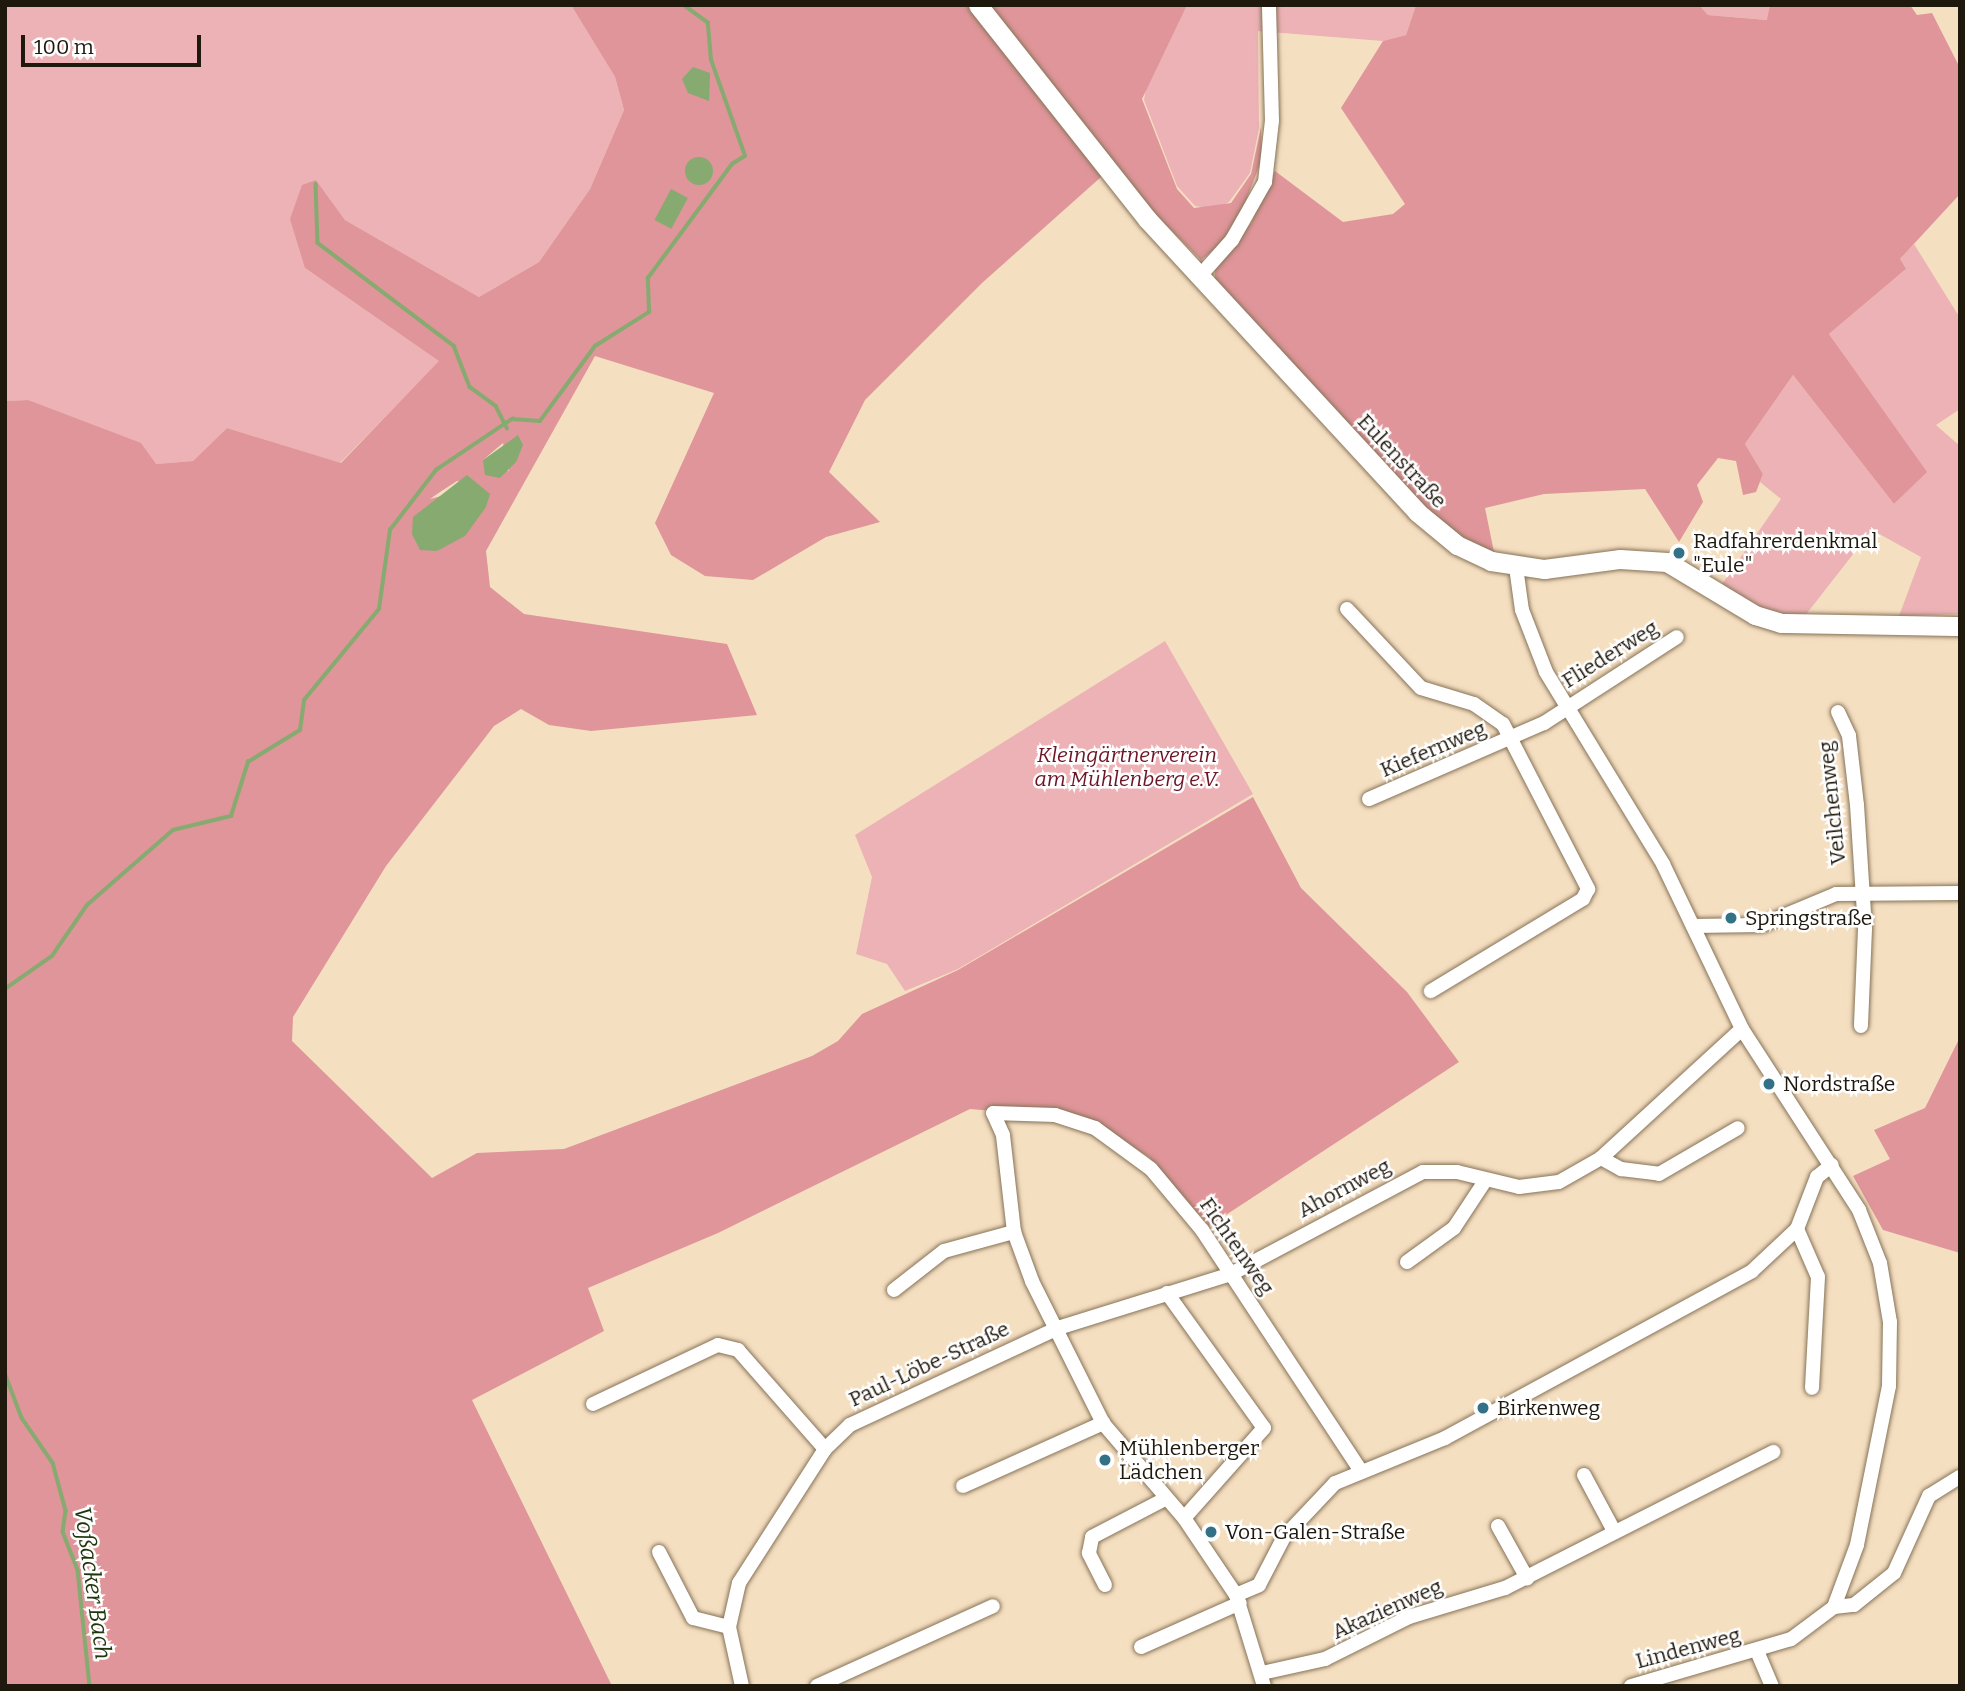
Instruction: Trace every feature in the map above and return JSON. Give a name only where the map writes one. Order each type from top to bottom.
[{"type":"main road","name":"Eulenstraße","points":[[978,5],[1103,167],[1199,277],[1432,526],[1474,555],[1516,566],[1645,558],[1689,572],[1755,615],[1781,623],[1960,626]]},
{"type":"street","points":[[1199,277],[1232,240],[1265,182],[1272,121],[1269,5]]},
{"type":"street","points":[[1516,566],[1531,639],[1566,706],[1663,864],[1742,1029],[1832,1165],[1880,1263],[1893,1356],[1857,1545],[1834,1607],[1805,1632],[1757,1651],[1772,1686]]},
{"type":"street","name":"Kiefernweg","points":[[1347,609],[1421,688],[1487,711],[1513,738]]},
{"type":"street","name":"Fliederweg","points":[[1566,706],[1677,637]]},
{"type":"street","name":"Kiefernweg","points":[[1369,799],[1513,738],[1566,706]]},
{"type":"street","name":"Veilchenweg","points":[[1838,712],[1849,736],[1863,892],[1861,1026]]},
{"type":"street","points":[[1432,991],[1587,895],[1587,885],[1518,763],[1513,738]]},
{"type":"street","points":[[1692,926],[1762,925],[1822,898],[1863,892],[1960,893]]},
{"type":"street","name":"Ahornweg","points":[[1231,1274],[1423,1172],[1457,1172],[1485,1181],[1539,1188],[1601,1158],[1742,1029]]},
{"type":"street","points":[[1024,1111],[1003,1135],[1014,1232],[1103,1423],[1165,1499],[1184,1518],[1238,1599],[1263,1680]]},
{"type":"street","name":"Fichtenweg","points":[[1003,1135],[993,1112],[1024,1111],[1095,1128],[1121,1144],[1182,1203],[1361,1471]]},
{"type":"street","points":[[1601,1158],[1621,1169],[1659,1174],[1738,1128]]},
{"type":"street","points":[[1141,1647],[1238,1599],[1259,1585],[1284,1537],[1323,1491],[1361,1471],[1445,1438],[1690,1308],[1752,1271],[1797,1229],[1817,1177],[1832,1165]]},
{"type":"street","points":[[1407,1262],[1454,1228],[1485,1181]]},
{"type":"street","points":[[1797,1229],[1818,1277],[1812,1388]]},
{"type":"street","points":[[894,1290],[944,1251],[1014,1232]]},
{"type":"street","name":"Paul-Löbe-Straße","points":[[743,1686],[729,1627],[738,1583],[825,1449],[864,1416],[1058,1328],[1231,1274]]},
{"type":"street","points":[[1167,1293],[1264,1428],[1184,1518]]},
{"type":"street","points":[[593,1404],[718,1345],[738,1350],[825,1449]]},
{"type":"street","points":[[963,1486],[1103,1423]]},
{"type":"street","name":"Akazienweg","points":[[1263,1680],[1325,1658],[1409,1617],[1527,1578],[1614,1531],[1773,1452]]},
{"type":"street","points":[[1584,1475],[1614,1531]]},
{"type":"street","points":[[1834,1607],[1854,1605],[1894,1573],[1929,1496],[1960,1476]]},
{"type":"street","points":[[1105,1585],[1089,1553],[1092,1537],[1165,1499]]},
{"type":"street","points":[[1498,1526],[1527,1578]]},
{"type":"street","points":[[659,1552],[693,1618],[729,1627]]},
{"type":"street","points":[[817,1686],[993,1606]]},
{"type":"street","name":"Lindenweg","points":[[1630,1686],[1757,1651]]},
{"type":"green space","points":[[5,5],[571,5],[615,77],[624,110],[590,189],[539,262],[479,297],[345,220],[316,180],[305,268],[440,361],[340,463],[227,428],[193,461],[156,464],[28,400],[5,401]]},
{"type":"green space","points":[[1187,5],[1416,5],[1406,35],[1383,41],[1258,31],[1259,128],[1250,173],[1229,202],[1214,209],[1195,206],[1177,186],[1144,100],[1148,76]]},
{"type":"green space","points":[[1699,5],[1770,5],[1768,20],[1708,15]]},
{"type":"green space","points":[[1914,244],[1960,318],[1960,409],[1936,425],[1960,446],[1960,614],[1899,616],[1921,557],[1872,530],[1804,617],[1766,613],[1722,584],[1781,499],[1760,482],[1763,474],[1745,444],[1793,375],[1894,504],[1926,472],[1829,334],[1905,270],[1900,259]]},
{"type":"green space","name":"Kleingärtnerverein am Mühlenberg e.V.","points":[[1165,641],[1253,794],[958,969],[905,991],[887,964],[856,954],[872,877],[855,835]]},
{"type":"shaded area","points":[[571,5],[1187,5],[1142,99],[1177,189],[1194,208],[1231,203],[1251,174],[1261,127],[1262,159],[1243,208],[1220,245],[1201,260],[1110,169],[982,283],[865,400],[829,472],[880,522],[826,537],[753,580],[705,576],[671,555],[655,523],[714,393],[595,356],[486,551],[490,587],[524,614],[727,644],[757,715],[591,731],[549,725],[521,709],[494,726],[386,866],[293,1017],[292,1041],[432,1178],[477,1153],[564,1149],[812,1056],[838,1041],[862,1014],[958,970],[1253,797],[1301,888],[1407,992],[1459,1062],[1209,1226],[1149,1157],[1089,1119],[970,1109],[718,1233],[588,1288],[604,1331],[472,1400],[612,1686],[5,1686],[5,401],[28,400],[141,443],[156,464],[193,461],[227,428],[341,463],[439,361],[305,268],[290,219],[302,185],[316,180],[345,220],[479,297],[539,262],[590,189],[624,110],[615,77]],"holes":[[[503,443],[509,471],[483,460]],[[457,481],[479,486],[430,499],[440,492]]]},
{"type":"shaded area","points":[[1416,5],[1699,5],[1708,15],[1767,20],[1770,5],[1910,5],[1917,15],[1932,13],[1960,68],[1960,194],[1900,259],[1906,269],[1829,334],[1927,472],[1894,504],[1793,375],[1745,444],[1763,474],[1756,492],[1743,495],[1736,461],[1718,458],[1697,485],[1703,502],[1679,542],[1645,489],[1544,494],[1485,508],[1495,557],[1444,529],[1215,283],[1215,270],[1251,223],[1275,171],[1343,222],[1393,214],[1405,204],[1341,108],[1383,41],[1406,35]]},
{"type":"shaded area","points":[[693,67],[710,73],[709,101],[688,93],[682,79]]},
{"type":"shaded area","points":[[699,157],[709,161],[713,171],[709,181],[699,185],[689,181],[685,171],[689,161]]},
{"type":"shaded area","points":[[671,189],[688,198],[671,229],[655,220]]},
{"type":"shaded area","points":[[518,435],[523,445],[516,462],[500,478],[485,475],[483,460]]},
{"type":"shaded area","points":[[467,475],[490,494],[486,507],[465,536],[437,551],[420,550],[412,534],[413,517]]},
{"type":"shaded area","points":[[1960,1037],[1960,1253],[1883,1230],[1853,1176],[1890,1159],[1874,1130],[1925,1108]]},
{"type":"waterway","name":"Voßacker Bach","points":[[5,989],[52,956],[87,905],[173,830],[231,816],[248,762],[300,730],[304,700],[379,609],[390,530],[436,470],[512,419],[540,421],[595,346],[649,312],[648,278],[732,164],[745,156],[711,60],[708,23],[683,5]]},
{"type":"waterway","points":[[316,184],[318,243],[454,346],[470,387],[496,406],[507,428]]},
{"type":"waterway","name":"Voßacker Bach","points":[[5,1373],[22,1418],[53,1463],[66,1511],[63,1532],[78,1570],[90,1686]]},
{"type":"place","name":"Radfahrerdenkmal \"Eule\"","points":[[1679,553]]},
{"type":"place","name":"Springstraße","points":[[1731,918]]},
{"type":"place","name":"Nordstraße","points":[[1769,1084]]},
{"type":"place","name":"Birkenweg","points":[[1483,1408]]},
{"type":"place","name":"Mühlenberger Lädchen","points":[[1105,1460]]},
{"type":"place","name":"Von-Galen-Straße","points":[[1211,1532]]}]
